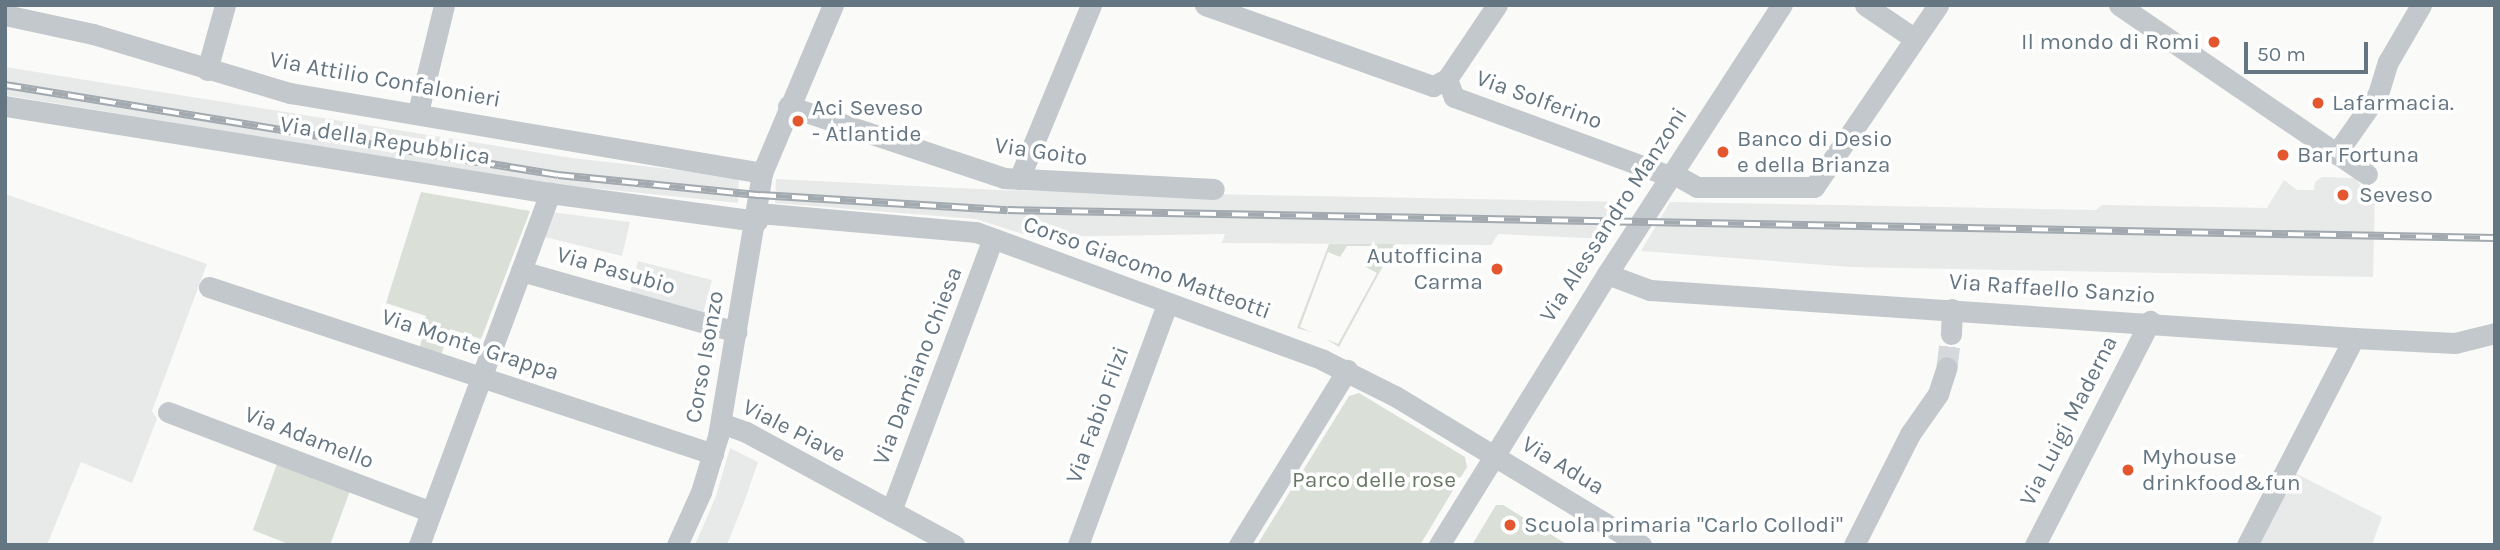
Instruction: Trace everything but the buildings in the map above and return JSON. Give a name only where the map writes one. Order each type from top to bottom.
[{"type":"street","points":[[206,70],[225,5]]},
{"type":"street","points":[[418,112],[444,5]]},
{"type":"street","name":"Corso Isonzo","points":[[677,545],[713,454],[758,217],[762,173],[788,106],[833,5]]},
{"type":"street","points":[[1019,179],[1091,5]]},
{"type":"street","name":"Via Solferino","points":[[1205,5],[1427,85],[1447,79],[1446,87],[1454,97],[1671,175],[1697,187],[1814,187],[1915,39]]},
{"type":"street","points":[[1447,79],[1497,5]]},
{"type":"street","name":"Via Alessandro Manzoni","points":[[1439,545],[1607,274],[1782,5]]},
{"type":"street","points":[[1865,5],[1915,39],[1938,5]]},
{"type":"street","points":[[2119,5],[2367,174]]},
{"type":"street","points":[[2336,154],[2378,94],[2388,62],[2421,5]]},
{"type":"street","name":"Via Attilio Confalonieri","points":[[5,15],[55,15],[206,70],[290,93],[418,112],[682,161],[762,173]]},
{"type":"street","name":"Via della Repubblica","points":[[5,106],[550,193],[758,217]]},
{"type":"street","name":"Via Goito","points":[[788,106],[1004,178],[1214,189]]},
{"type":"street","points":[[419,545],[550,193]]},
{"type":"street","name":"Corso Giacomo Matteotti","points":[[758,217],[956,229],[993,238],[1347,370],[1493,455]]},
{"type":"street","name":"Via Damiano Chiesa","points":[[891,511],[993,238]]},
{"type":"street","name":"Via Pasubio","points":[[522,271],[737,332]]},
{"type":"street","name":"Via Raffaello Sanzio","points":[[1607,274],[1650,290],[2150,321],[2354,338],[2455,343],[2495,333]]},
{"type":"street","name":"Via Monte Grappa","points":[[209,287],[713,454]]},
{"type":"street","name":"Via Fabio Filzi","points":[[1077,545],[1167,304]]},
{"type":"street","points":[[1951,334],[1952,309]]},
{"type":"street","name":"Via Luigi Maderna","points":[[2035,545],[2150,321]]},
{"type":"street","points":[[2247,545],[2354,338]]},
{"type":"street","points":[[1854,545],[1910,434],[1938,394],[1947,367]]},
{"type":"street","points":[[1239,545],[1347,370]]},
{"type":"street","name":"Via Adamello","points":[[168,412],[431,512]]},
{"type":"street","name":"Viale Piave","points":[[720,423],[746,432],[954,545]]},
{"type":"street","name":"Via Adua","points":[[1493,455],[1641,545]]},
{"type":"shaded area","points":[[5,67],[572,158],[739,177],[738,203],[534,182],[5,95]]},
{"type":"shaded area","points":[[2322,177],[2356,178],[2363,191],[2375,191],[2373,277],[1851,267],[1641,251],[1670,202],[2096,210],[2102,205],[2267,208],[2284,180],[2297,190],[2314,190],[2315,182]]},
{"type":"shaded area","points":[[776,179],[998,190],[1632,202],[1609,239],[1498,234],[1491,245],[1222,243],[1225,234],[1032,237],[976,219],[775,203]]},
{"type":"shaded area","points":[[5,194],[207,264],[152,411],[157,419],[132,483],[81,462],[47,545],[5,545]]},
{"type":"shaded area","points":[[550,212],[630,222],[622,256],[541,236]]},
{"type":"shaded area","points":[[638,261],[712,280],[702,317],[630,293]]},
{"type":"shaded area","points":[[730,448],[758,462],[746,497],[727,545],[695,545],[716,496]]},
{"type":"shaded area","points":[[2295,473],[2382,517],[2372,545],[2256,545]]},
{"type":"green space","points":[[421,192],[530,211],[481,339],[450,329],[441,355],[420,347],[426,316],[386,303]]},
{"type":"green space","points":[[1329,244],[1395,244],[1339,347],[1326,339],[1338,344],[1377,273],[1364,266],[1373,249],[1368,246],[1347,246],[1340,257],[1328,252],[1300,327],[1311,332],[1297,328]]},
{"type":"green space","name":"Parco delle rose","points":[[1359,393],[1465,457],[1467,467],[1420,545],[1257,545],[1349,396]]},
{"type":"green space","points":[[277,464],[350,491],[330,545],[291,545],[253,530]]},
{"type":"green space","name":"Scuola primaria \"Carlo Collodi\"","points":[[1496,505],[1503,505],[1568,545],[1472,545]]},
{"type":"tunnel","points":[[1947,367],[1951,334]]},
{"type":"railway","points":[[5,85],[558,175],[760,195],[1008,210],[2495,238]]},
{"type":"place","name":"Il mondo di Romi","points":[[2214,42]]},
{"type":"place","name":"Lafarmacia.","points":[[2318,103]]},
{"type":"place","name":"Aci Seveso - Atlantide","points":[[798,121]]},
{"type":"place","name":"Banco di Desio e della Brianza","points":[[1723,152]]},
{"type":"place","name":"Bar Fortuna","points":[[2283,155]]},
{"type":"place","name":"Seveso","points":[[2343,195]]},
{"type":"place","name":"Autofficina Carma","points":[[1497,269]]},
{"type":"place","name":"Myhouse drinkfood&fun","points":[[2128,470]]},
{"type":"place","name":"Scuola primaria \"Carlo Collodi\"","points":[[1510,525]]}]
